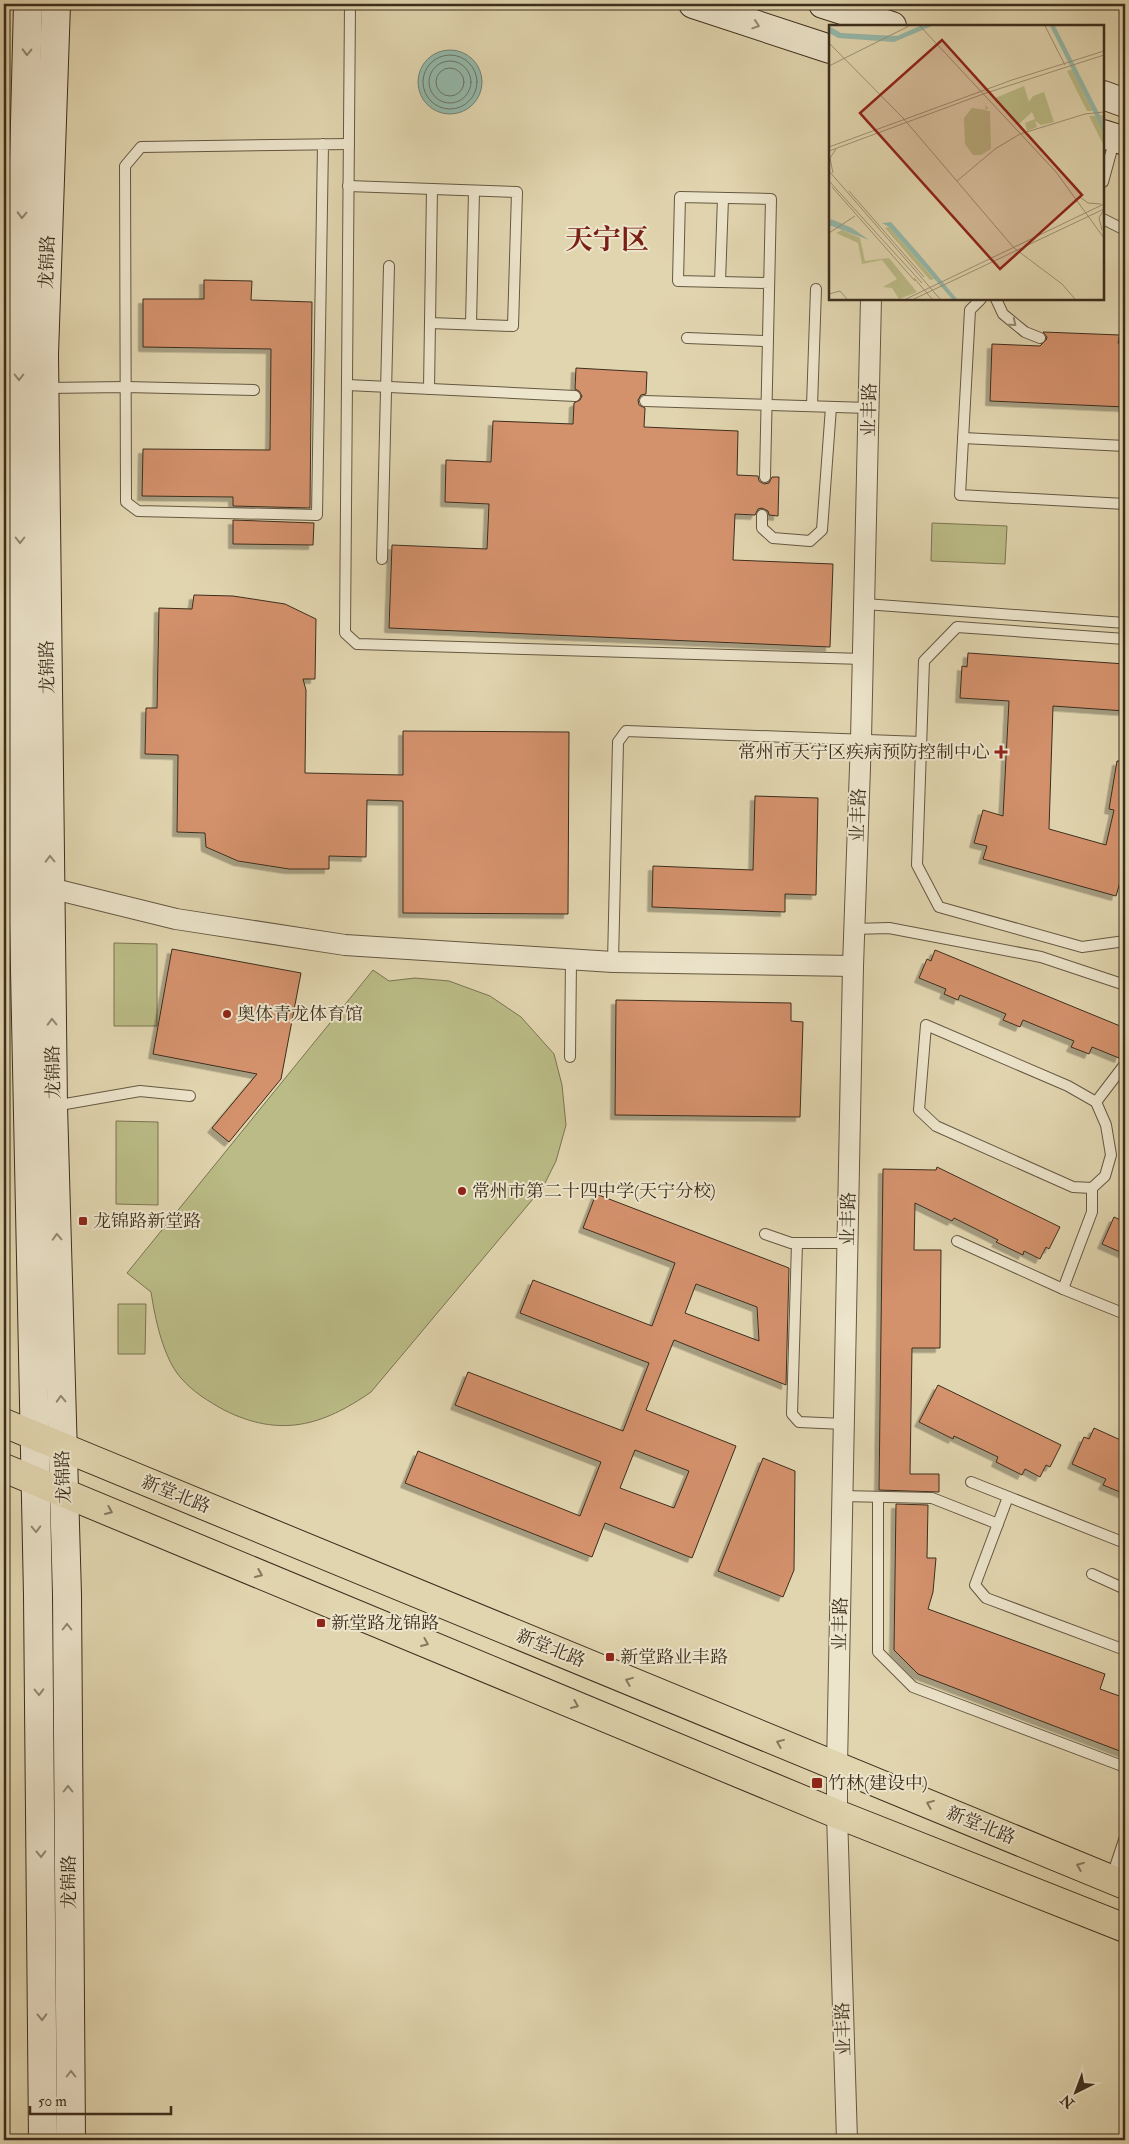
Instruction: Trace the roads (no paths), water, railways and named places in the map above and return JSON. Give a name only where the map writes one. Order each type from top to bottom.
[{"type":"main road","name":"龙锦路","points":[[28,4],[19,356],[14,870],[38,1595],[43,2140]]},
{"type":"main road","name":"龙锦路","points":[[56,4],[53,37],[44,388],[53,1106],[67,1605],[71,2140]]},
{"type":"main road","points":[[53,37],[60,4]]},
{"type":"main road","points":[[693,4],[829,49]]},
{"type":"main road","points":[[823,4],[875,19]]},
{"type":"main road","points":[[1104,95],[1125,103]]},
{"type":"main road","name":"新堂北路","points":[[4,1423],[1118,1882]]},
{"type":"main road","points":[[4,1468],[837,1814],[1125,1928]]},
{"type":"street","name":"业丰路","points":[[847,2140],[837,1766],[852,966],[865,604],[871,300]]},
{"type":"street","points":[[14,870],[50,888],[176,919],[345,944],[613,962],[852,966]]},
{"type":"lane","points":[[350,4],[345,633],[357,644],[863,659]]},
{"type":"lane","points":[[1104,178],[1114,137]]},
{"type":"lane","points":[[323,144],[316,515],[138,511],[126,502],[125,166],[142,147],[323,144],[349,144]]},
{"type":"lane","points":[[348,186],[517,192],[513,326],[430,323]]},
{"type":"lane","points":[[429,389],[432,189]]},
{"type":"lane","points":[[471,324],[474,191]]},
{"type":"lane","points":[[765,477],[770,199],[680,197],[678,281],[768,283]]},
{"type":"lane","points":[[720,282],[723,198]]},
{"type":"lane","points":[[1104,220],[1125,230]]},
{"type":"lane","points":[[382,559],[389,266]]},
{"type":"lane","points":[[812,406],[816,289]]},
{"type":"lane","points":[[981,300],[970,310],[960,495],[1125,504]]},
{"type":"lane","points":[[996,300],[1002,314],[1025,332],[1040,338]]},
{"type":"lane","points":[[687,338],[767,341]]},
{"type":"lane","points":[[347,385],[575,396]]},
{"type":"lane","points":[[44,388],[126,387],[254,390]]},
{"type":"lane","points":[[646,401],[869,408]]},
{"type":"lane","points":[[762,515],[762,528],[773,538],[810,541],[822,530],[831,407]]},
{"type":"lane","points":[[963,438],[1125,446]]},
{"type":"lane","points":[[865,604],[1125,623]]},
{"type":"lane","points":[[1125,639],[957,627],[924,661],[918,865],[939,907],[1082,947],[1125,941]]},
{"type":"lane","points":[[613,962],[618,742],[626,731],[922,742]]},
{"type":"lane","points":[[854,929],[889,928],[1042,957],[1125,985]]},
{"type":"lane","points":[[570,1057],[571,959]]},
{"type":"lane","points":[[926,1025],[1068,1086],[1096,1102],[1106,1125],[1111,1156],[1105,1176],[1092,1188],[1073,1187],[936,1126],[918,1110],[926,1025]]},
{"type":"lane","points":[[1096,1102],[1125,1064]]},
{"type":"lane","points":[[53,1106],[140,1091],[190,1096]]},
{"type":"lane","points":[[1063,1290],[1092,1212],[1092,1188]]},
{"type":"lane","points":[[765,1234],[797,1243],[848,1243]]},
{"type":"lane","points":[[956,1241],[1063,1290],[1125,1314]]},
{"type":"lane","points":[[797,1243],[792,1414],[799,1422],[844,1424]]},
{"type":"lane","points":[[971,1482],[1125,1544]]},
{"type":"lane","points":[[842,1496],[932,1498],[998,1524]]},
{"type":"lane","points":[[878,1497],[878,1652],[913,1687],[1125,1767]]},
{"type":"lane","points":[[1008,1497],[975,1585],[986,1598],[1125,1650]]},
{"type":"lane","points":[[1092,1574],[1125,1589]]},
{"type":"lane","points":[[1118,1882],[1125,1837]]},
{"type":"water","points":[[444,50],[456,50],[473,59],[480,70],[482,82],[480,94],[473,105],[456,114],[444,114],[432,109],[423,100],[418,88],[418,76],[423,64],[432,55]]},
{"type":"place","name":"常州市天宁区疾病预防控制中心","points":[[1001,752]]},
{"type":"place","name":"奥体青龙体育馆","points":[[227,1014]]},
{"type":"place","name":"常州市第二十四中学(天宁分校)","points":[[462,1191]]},
{"type":"place","name":"龙锦路新堂路","points":[[83,1221]]},
{"type":"place","name":"新堂路龙锦路","points":[[321,1623]]},
{"type":"place","name":"新堂路业丰路","points":[[610,1657]]},
{"type":"place","name":"竹林(建设中)","points":[[817,1783]]},
{"type":"district","name":"天宁区","points":[[607,239]]}]
